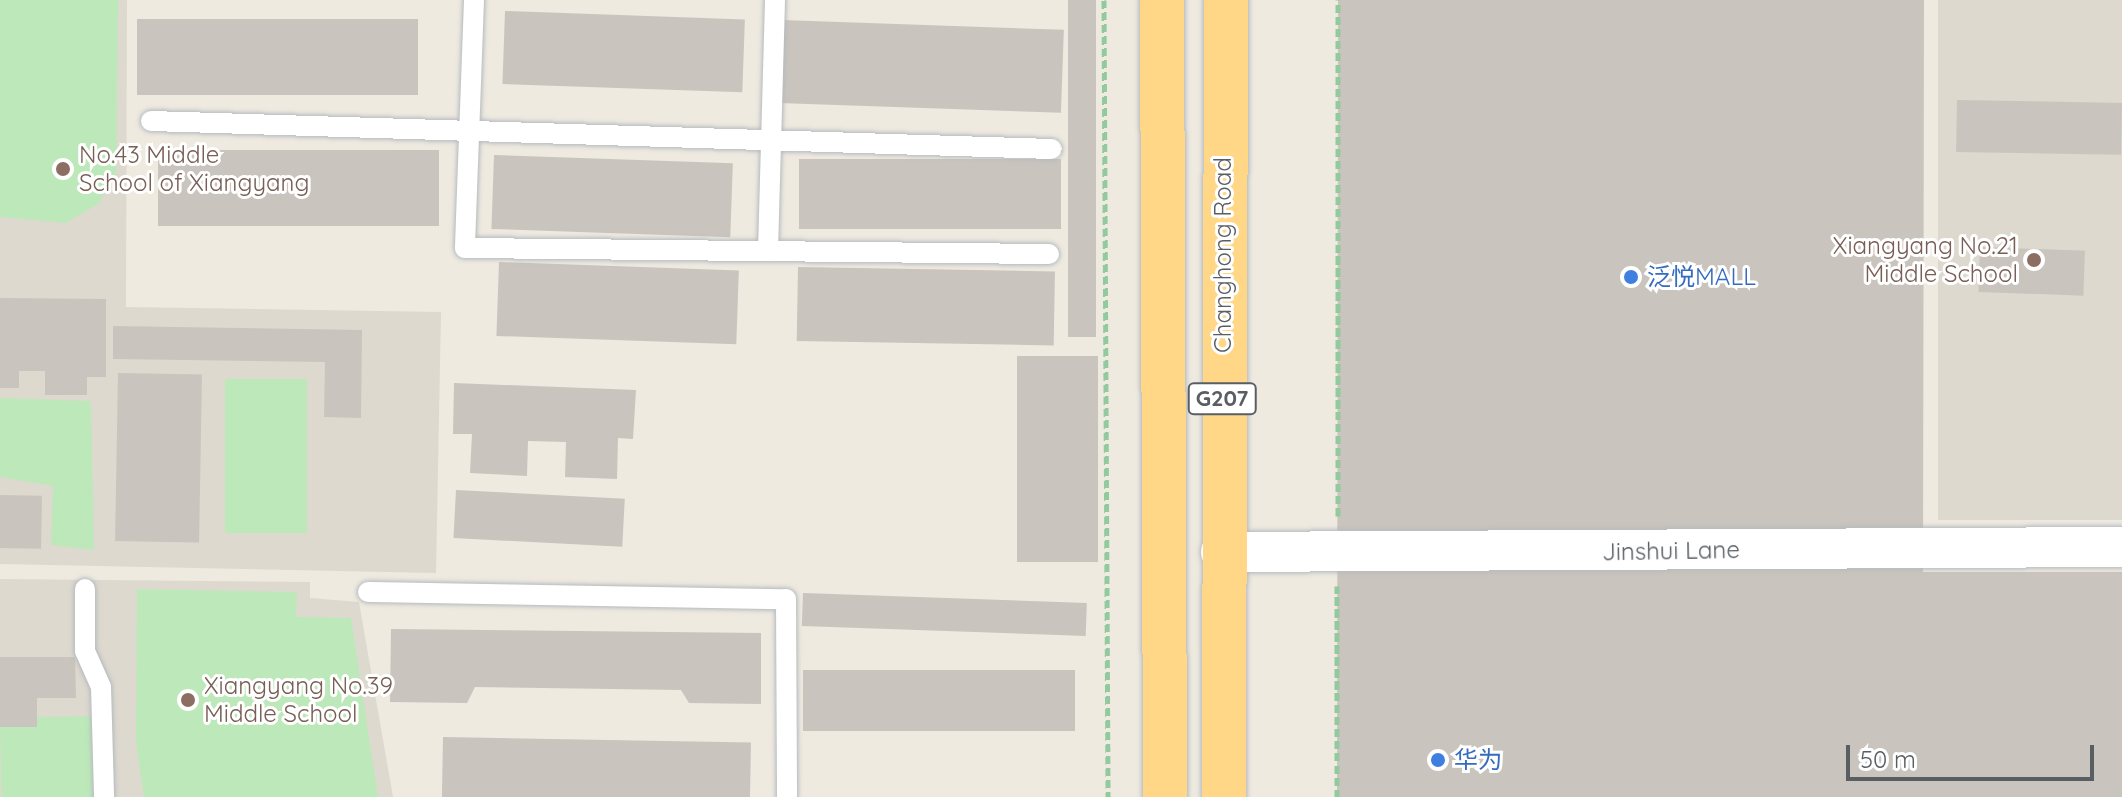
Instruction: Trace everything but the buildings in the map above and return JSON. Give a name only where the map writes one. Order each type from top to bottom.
[{"type":"highway","name":"G207","points":[[1162,0],[1165,797]]},
{"type":"highway","name":"Changhong Road","points":[[1224,797],[1221,552],[1226,0]]},
{"type":"street","name":"Jinshui Lane","points":[[1221,552],[1338,555],[2122,547]]},
{"type":"lane","points":[[474,0],[465,248],[1049,254]]},
{"type":"lane","points":[[768,251],[775,0]]},
{"type":"lane","points":[[151,121],[771,143],[1052,149]]},
{"type":"lane","points":[[85,589],[85,651],[101,687],[104,797]]},
{"type":"lane","points":[[368,592],[786,599],[787,797]]},
{"type":"path","points":[[1104,0],[1108,797]]},
{"type":"path","points":[[1337,797],[1338,0]]},
{"type":"shaded area","name":"No.43 Middle School of Xiangyang","points":[[0,0],[127,0],[126,307],[441,312],[436,573],[0,564]]},
{"type":"shaded area","name":"Xiangyang No.21 Middle School","points":[[1938,0],[2122,0],[2122,520],[1938,520]]},
{"type":"shaded area","name":"Xiangyang No.39 Middle School","points":[[0,579],[310,582],[310,598],[359,602],[393,797],[0,797]]},
{"type":"green space","points":[[0,0],[118,0],[116,175],[98,204],[66,223],[0,217]]},
{"type":"green space","points":[[225,379],[307,379],[307,533],[225,533]]},
{"type":"green space","points":[[0,398],[91,401],[94,550],[51,545],[53,486],[0,477]]},
{"type":"green space","points":[[137,589],[297,592],[296,617],[351,618],[378,797],[144,797],[136,742]]},
{"type":"green space","points":[[102,716],[103,797],[1,797],[0,718]]},
{"type":"place","name":"No.43 Middle School of Xiangyang","points":[[63,169]]},
{"type":"place","name":"Xiangyang No.21 Middle School","points":[[2034,260]]},
{"type":"place","name":"泛悦MALL","points":[[1631,277]]},
{"type":"place","name":"Xiangyang No.39 Middle School","points":[[188,700]]},
{"type":"place","name":"华为","points":[[1438,760]]}]
